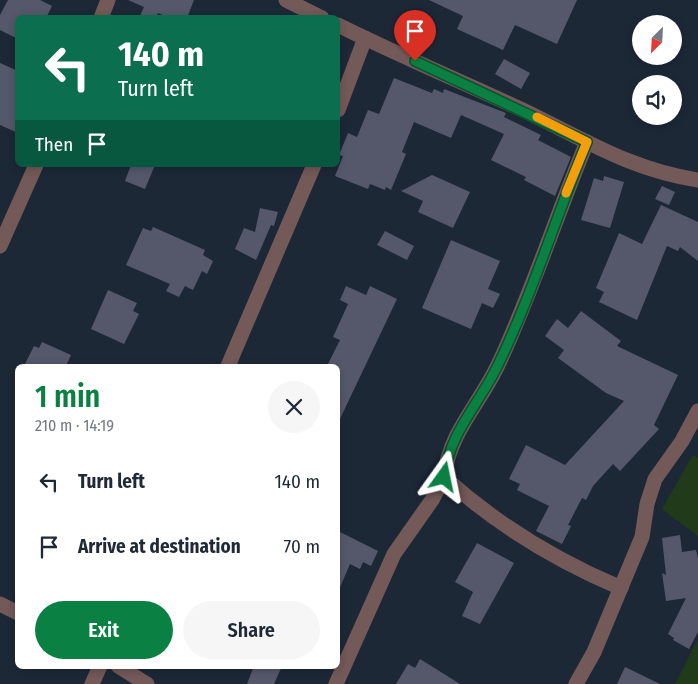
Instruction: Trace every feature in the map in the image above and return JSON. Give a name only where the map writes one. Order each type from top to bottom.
[{"type":"street","points":[[102,15],[108,0]]},
{"type":"street","points":[[286,0],[316,15]]},
{"type":"street","points":[[340,26],[528,112],[622,160],[652,171],[698,180]]},
{"type":"street","points":[[340,105],[365,38]]},
{"type":"street","points":[[336,684],[394,554],[432,500],[444,477],[446,462],[454,438],[498,366],[587,142]]},
{"type":"street","points":[[0,246],[35,167]]},
{"type":"street","points":[[229,364],[313,167]]},
{"type":"street","points":[[576,684],[594,652],[642,537],[647,504],[655,479],[682,442],[698,411]]},
{"type":"street","points":[[444,477],[493,516],[580,571],[621,588]]},
{"type":"street","points":[[0,604],[15,612]]},
{"type":"street","points":[[92,684],[99,669]]},
{"type":"street","points":[[123,669],[147,684]]},
{"type":"green space","points":[[693,455],[698,458],[698,536],[662,509]]},
{"type":"green space","points":[[698,639],[698,684],[675,684]]},
{"type":"building","points":[[8,0],[40,0],[52,6],[48,15],[15,15],[15,38],[0,30],[0,15]]},
{"type":"building","points":[[128,0],[194,0],[188,15],[162,15],[158,13],[157,15],[140,15],[144,7]]},
{"type":"building","points":[[429,0],[577,0],[557,44],[515,25],[503,50],[457,29],[463,16]]},
{"type":"building","points":[[504,59],[530,73],[521,89],[495,74]]},
{"type":"building","points":[[0,63],[15,70],[15,132],[0,125]]},
{"type":"building","points":[[394,78],[432,93],[434,89],[443,93],[444,89],[506,113],[504,117],[541,135],[538,140],[571,157],[555,196],[524,180],[526,177],[491,160],[504,134],[461,115],[451,138],[414,122],[402,152],[406,154],[391,190],[386,187],[385,190],[370,184],[368,189],[335,176],[340,167],[343,156],[340,155],[340,153],[348,133],[357,137],[368,110],[379,114]]},
{"type":"building","points":[[130,167],[154,167],[145,189],[125,181]]},
{"type":"building","points":[[432,175],[470,192],[453,228],[418,212],[423,201],[401,191]]},
{"type":"building","points":[[604,176],[624,182],[610,228],[581,220],[594,178],[603,181]]},
{"type":"building","points":[[662,186],[675,192],[669,205],[655,199]]},
{"type":"building","points":[[661,205],[698,222],[698,261],[680,247],[678,251],[667,246],[637,320],[599,302],[604,292],[596,288],[619,233],[642,244]]},
{"type":"building","points":[[260,208],[278,212],[274,226],[271,225],[256,260],[235,249],[244,228],[255,232]]},
{"type":"building","points":[[153,227],[205,250],[203,255],[213,261],[207,274],[202,271],[193,290],[185,286],[179,297],[166,291],[170,284],[126,265],[143,228],[151,231]]},
{"type":"building","points":[[385,231],[414,246],[407,260],[377,245]]},
{"type":"building","points":[[451,240],[500,261],[488,289],[500,294],[493,308],[482,303],[471,329],[422,308]]},
{"type":"building","points":[[346,286],[366,295],[370,286],[397,299],[340,419],[340,364],[328,364],[340,340],[333,337],[348,304],[340,300]]},
{"type":"building","points":[[108,290],[137,303],[133,311],[139,314],[124,344],[91,329]]},
{"type":"building","points":[[581,311],[621,341],[617,346],[678,375],[654,425],[659,429],[620,471],[613,464],[593,486],[586,500],[582,498],[568,525],[571,526],[562,544],[536,531],[549,506],[517,490],[520,484],[509,479],[526,445],[565,465],[624,401],[606,393],[558,358],[564,350],[545,336],[557,319],[568,328]]},
{"type":"building","points":[[42,342],[71,355],[67,364],[25,364],[34,346],[39,348]]},
{"type":"building","points":[[340,532],[378,551],[371,566],[363,562],[360,569],[350,564],[340,587]]},
{"type":"building","points":[[680,535],[682,552],[696,550],[698,558],[698,632],[689,649],[673,640],[674,638],[668,634],[686,598],[666,601],[662,573],[666,575],[662,538]]},
{"type":"building","points":[[477,543],[514,563],[480,624],[462,616],[473,592],[455,582]]},
{"type":"building","points":[[420,659],[460,684],[396,684],[408,664],[415,668]]},
{"type":"building","points":[[625,667],[660,684],[617,684]]},
{"type":"building","points":[[253,669],[281,669],[274,684],[247,684]]},
{"type":"slow traffic","points":[[537,117],[587,142],[566,193]]},
{"type":"route","points":[[415,61],[528,112],[587,142],[498,366],[454,438],[446,462],[444,477]]}]
